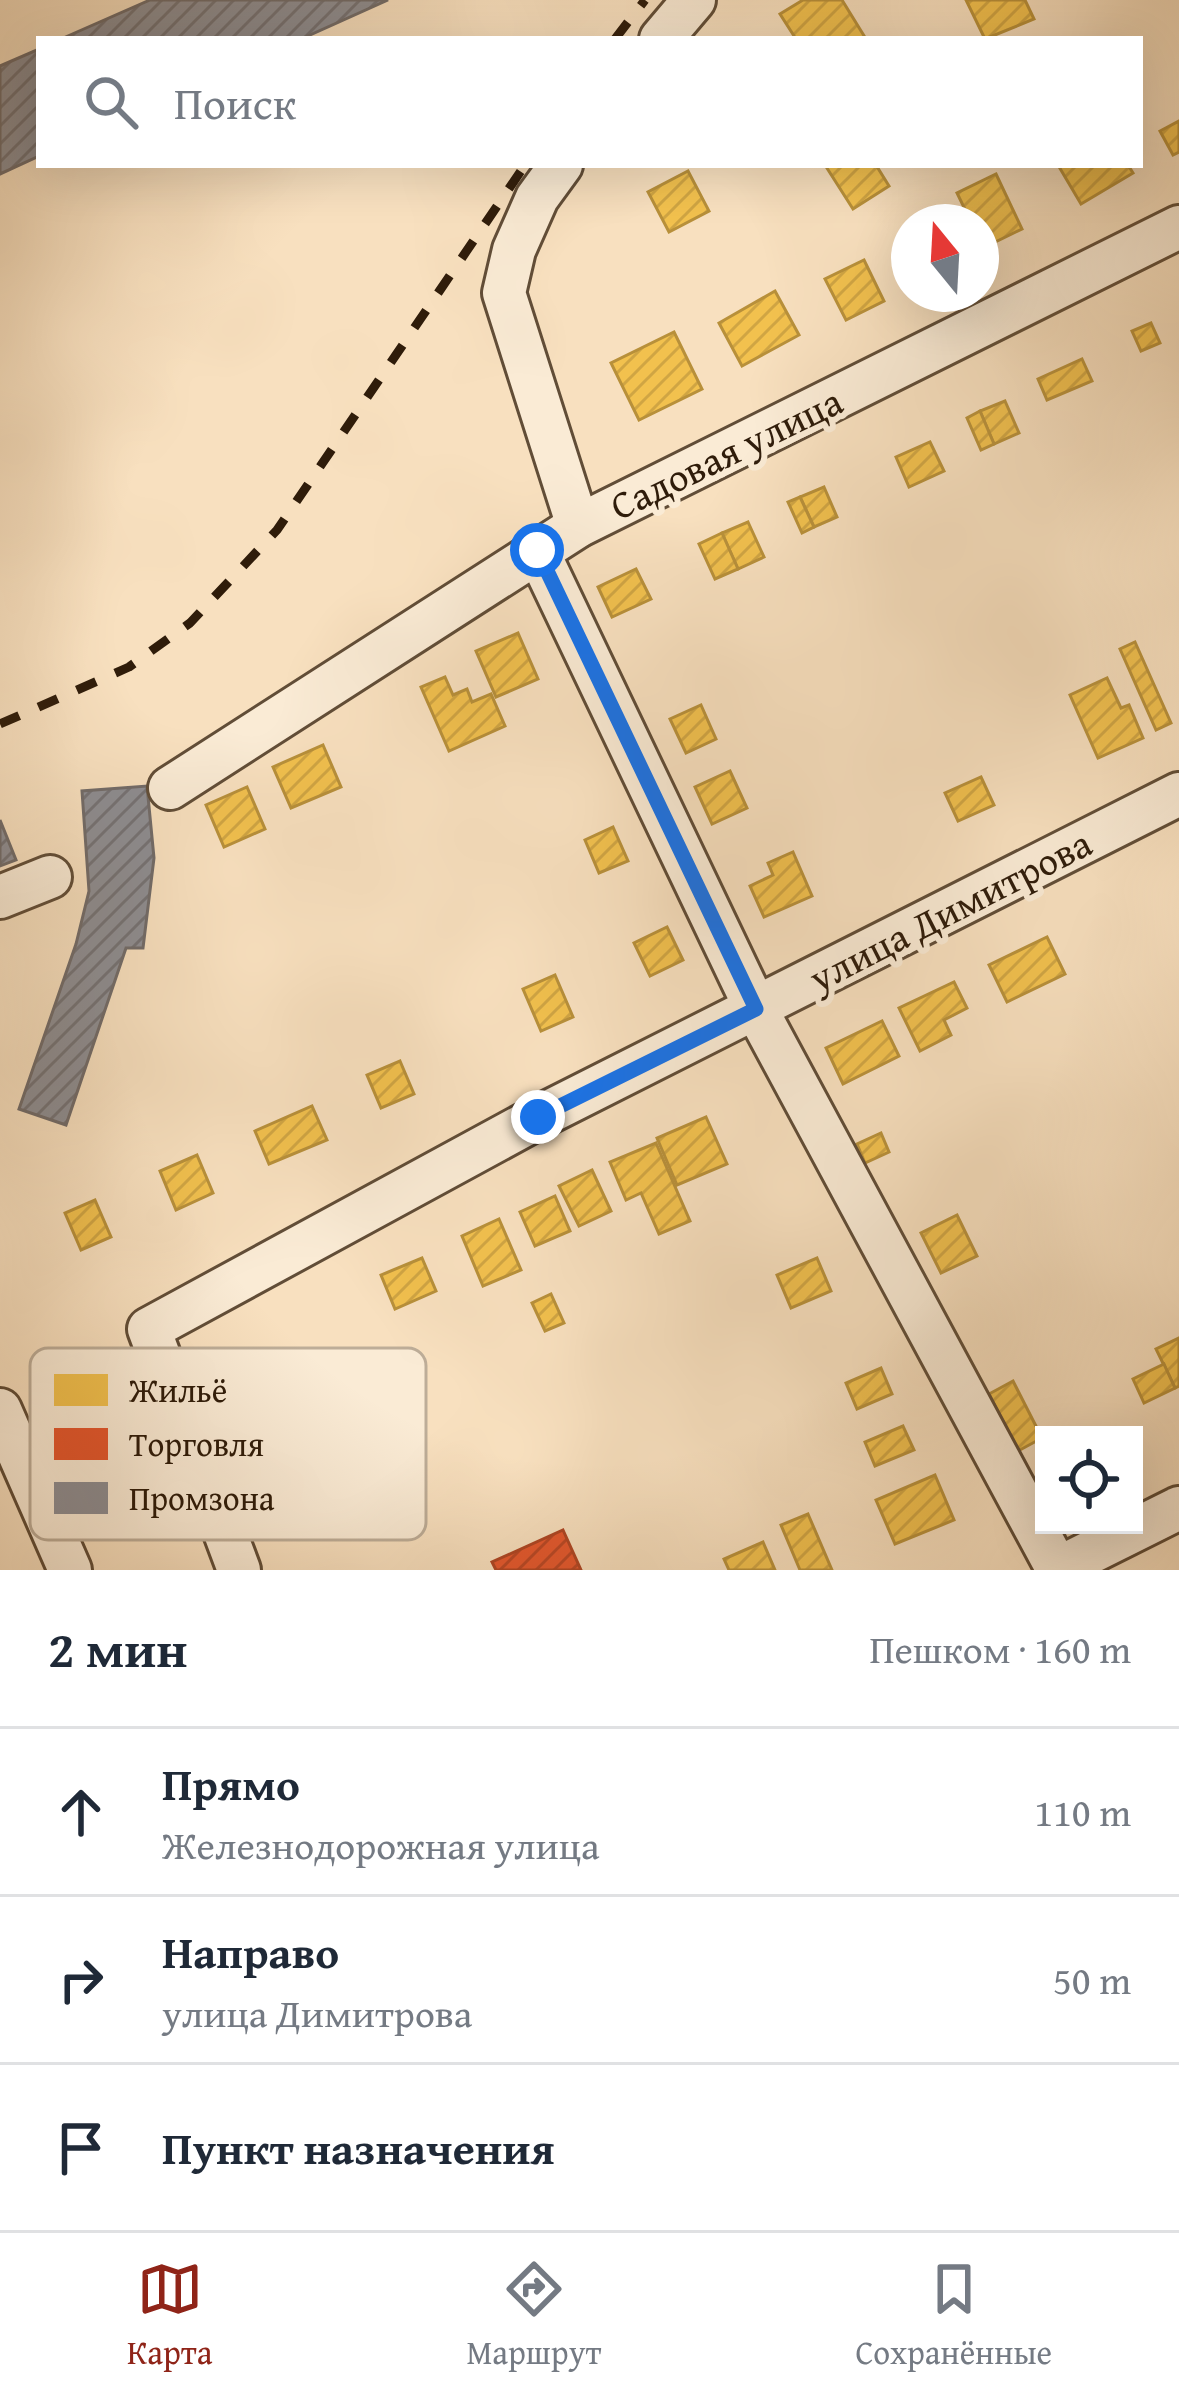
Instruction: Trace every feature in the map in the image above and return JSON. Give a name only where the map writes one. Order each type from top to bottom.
[{"type":"street","points":[[664,36],[694,0]]},
{"type":"street","points":[[559,168],[536,198],[514,250],[504,293],[578,526]]},
{"type":"street","name":"Садовая улица","points":[[170,788],[578,526],[1179,227]]},
{"type":"street","points":[[537,550],[756,1009],[1057,1570],[1179,1508]]},
{"type":"street","name":"улица Димитрова","points":[[156,1348],[149,1329],[538,1117],[1179,794]]},
{"type":"street","points":[[0,897],[50,877]]},
{"type":"street","points":[[0,1410],[30,1479]]},
{"type":"street","points":[[57,1540],[70,1570]]},
{"type":"street","name":"улица Димитрова","points":[[228,1540],[239,1570]]},
{"type":"building: Жильё","points":[[803,0],[842,0],[864,36],[794,36],[780,14]]},
{"type":"building: Жильё","points":[[966,0],[1025,0],[1034,19],[984,36]]},
{"type":"building: Жильё","points":[[1179,121],[1179,152],[1173,155],[1160,131]]},
{"type":"building: Жильё","points":[[827,168],[878,168],[889,186],[853,209]]},
{"type":"building: Жильё","points":[[1060,168],[1130,168],[1133,173],[1081,204]]},
{"type":"building: Жильё","points":[[688,171],[709,211],[669,232],[648,192]]},
{"type":"building: Жильё","points":[[996,174],[1022,229],[999,240],[999,204],[962,204],[957,193]]},
{"type":"building: Жильё","points":[[864,260],[884,301],[846,320],[825,279]]},
{"type":"building: Жильё","points":[[775,291],[799,335],[742,366],[719,323]]},
{"type":"building: Жильё","points":[[1151,323],[1160,343],[1141,351],[1132,331]]},
{"type":"building: Жильё","points":[[674,332],[702,389],[639,420],[611,363]]},
{"type":"building: Жильё","points":[[1082,359],[1092,381],[1047,400],[1038,379]]},
{"type":"building: Жильё","points":[[1005,401],[1019,433],[994,444],[980,411]]},
{"type":"building: Жильё","points":[[980,411],[994,444],[981,450],[967,418]]},
{"type":"building: Жильё","points":[[930,442],[944,471],[909,487],[896,457]]},
{"type":"building: Жильё","points":[[824,487],[837,517],[814,527],[800,497]]},
{"type":"building: Жильё","points":[[800,497],[814,527],[802,533],[788,502]]},
{"type":"building: Жильё","points":[[748,522],[764,557],[738,569],[722,533]]},
{"type":"building: Жильё","points":[[722,533],[738,569],[715,579],[699,544]]},
{"type":"building: Жильё","points":[[636,569],[651,599],[612,617],[598,587]]},
{"type":"building: Жильё","points":[[518,633],[538,679],[496,697],[476,651]]},
{"type":"building: Жильё","points":[[1135,642],[1171,723],[1156,730],[1120,649]]},
{"type":"building: Жильё","points":[[445,677],[453,695],[467,689],[472,702],[491,694],[505,726],[449,751],[421,687]]},
{"type":"building: Жильё","points":[[1107,678],[1121,708],[1129,705],[1143,738],[1098,758],[1070,695]]},
{"type":"building: Жильё","points":[[701,705],[716,739],[686,753],[670,719]]},
{"type":"building: Жильё","points":[[323,745],[341,787],[291,808],[273,767]]},
{"type":"building: Жильё","points":[[730,771],[747,808],[712,824],[695,787]]},
{"type":"building: Жильё","points":[[981,777],[994,805],[958,821],[945,793]]},
{"type":"building: Жильё","points":[[247,787],[265,829],[224,847],[206,805]]},
{"type":"building: Жильё","points":[[613,827],[628,861],[599,873],[585,840]]},
{"type":"building: Жильё","points":[[793,852],[812,896],[764,917],[750,886],[773,875],[768,863]]},
{"type":"building: Жильё","points":[[667,927],[683,960],[650,976],[634,943]]},
{"type":"building: Жильё","points":[[1047,937],[1065,974],[1007,1002],[989,965]]},
{"type":"building: Жильё","points":[[555,975],[573,1017],[541,1031],[523,989]]},
{"type":"building: Жильё","points":[[954,982],[967,1008],[944,1020],[951,1035],[920,1051],[899,1008]]},
{"type":"building: Жильё","points":[[882,1021],[899,1056],[843,1084],[826,1048]]},
{"type":"building: Жильё","points":[[400,1061],[414,1094],[381,1108],[367,1075]]},
{"type":"building: Жильё","points":[[312,1106],[327,1140],[269,1164],[255,1131]]},
{"type":"building: Жильё","points":[[706,1117],[727,1164],[677,1185],[657,1138]]},
{"type":"building: Жильё","points":[[881,1133],[889,1152],[865,1163],[857,1144]]},
{"type":"building: Жильё","points":[[656,1143],[690,1221],[659,1234],[641,1193],[626,1200],[610,1162]]},
{"type":"building: Жильё","points":[[197,1155],[213,1193],[176,1210],[160,1171]]},
{"type":"building: Жильё","points":[[592,1170],[611,1211],[579,1226],[559,1186]]},
{"type":"building: Жильё","points":[[555,1196],[570,1231],[535,1246],[520,1212]]},
{"type":"building: Жильё","points":[[95,1200],[111,1237],[81,1250],[65,1213]]},
{"type":"building: Жильё","points":[[957,1215],[977,1256],[941,1273],[921,1233]]},
{"type":"building: Жильё","points":[[499,1219],[521,1270],[483,1286],[462,1236]]},
{"type":"building: Жильё","points":[[422,1258],[436,1291],[395,1309],[381,1275]]},
{"type":"building: Жильё","points":[[817,1258],[831,1291],[791,1308],[777,1275]]},
{"type":"building: Жильё","points":[[551,1294],[564,1323],[545,1331],[532,1303]]},
{"type":"building: Жильё","points":[[1179,1338],[1179,1386],[1175,1388],[1156,1349]]},
{"type":"building: Жильё","points":[[1164,1364],[1175,1388],[1144,1403],[1133,1379]]},
{"type":"building: Жильё","points":[[881,1368],[892,1394],[857,1409],[846,1383]]},
{"type":"building: Жильё","points":[[1013,1381],[1036,1426],[1035,1442],[1018,1451],[989,1394]]},
{"type":"building: Жильё","points":[[903,1426],[914,1450],[875,1466],[865,1442]]},
{"type":"building: Жильё","points":[[935,1475],[954,1520],[895,1544],[876,1500]]},
{"type":"building: Жильё","points":[[808,1514],[832,1570],[800,1570],[781,1525]]},
{"type":"building: Жильё","points":[[763,1542],[775,1570],[729,1570],[724,1559]]},
{"type":"building: Торговля","points":[[563,1530],[581,1570],[496,1570],[492,1562]]},
{"type":"building: Промзона","points":[[150,0],[388,0],[308,36],[68,36]]},
{"type":"building: Промзона","points":[[36,50],[36,157],[0,174],[0,66]]},
{"type":"building: Промзона","points":[[147,786],[154,858],[143,948],[126,948],[66,1125],[19,1109],[76,944],[89,891],[82,791]]},
{"type":"building: Промзона","points":[[0,820],[16,860],[0,866]]},
{"type":"railway","points":[[617,36],[645,0]]},
{"type":"railway","points":[[0,724],[129,667],[190,623],[277,530],[523,168]]},
{"type":"route","points":[[537,550],[756,1009],[538,1117]]}]
